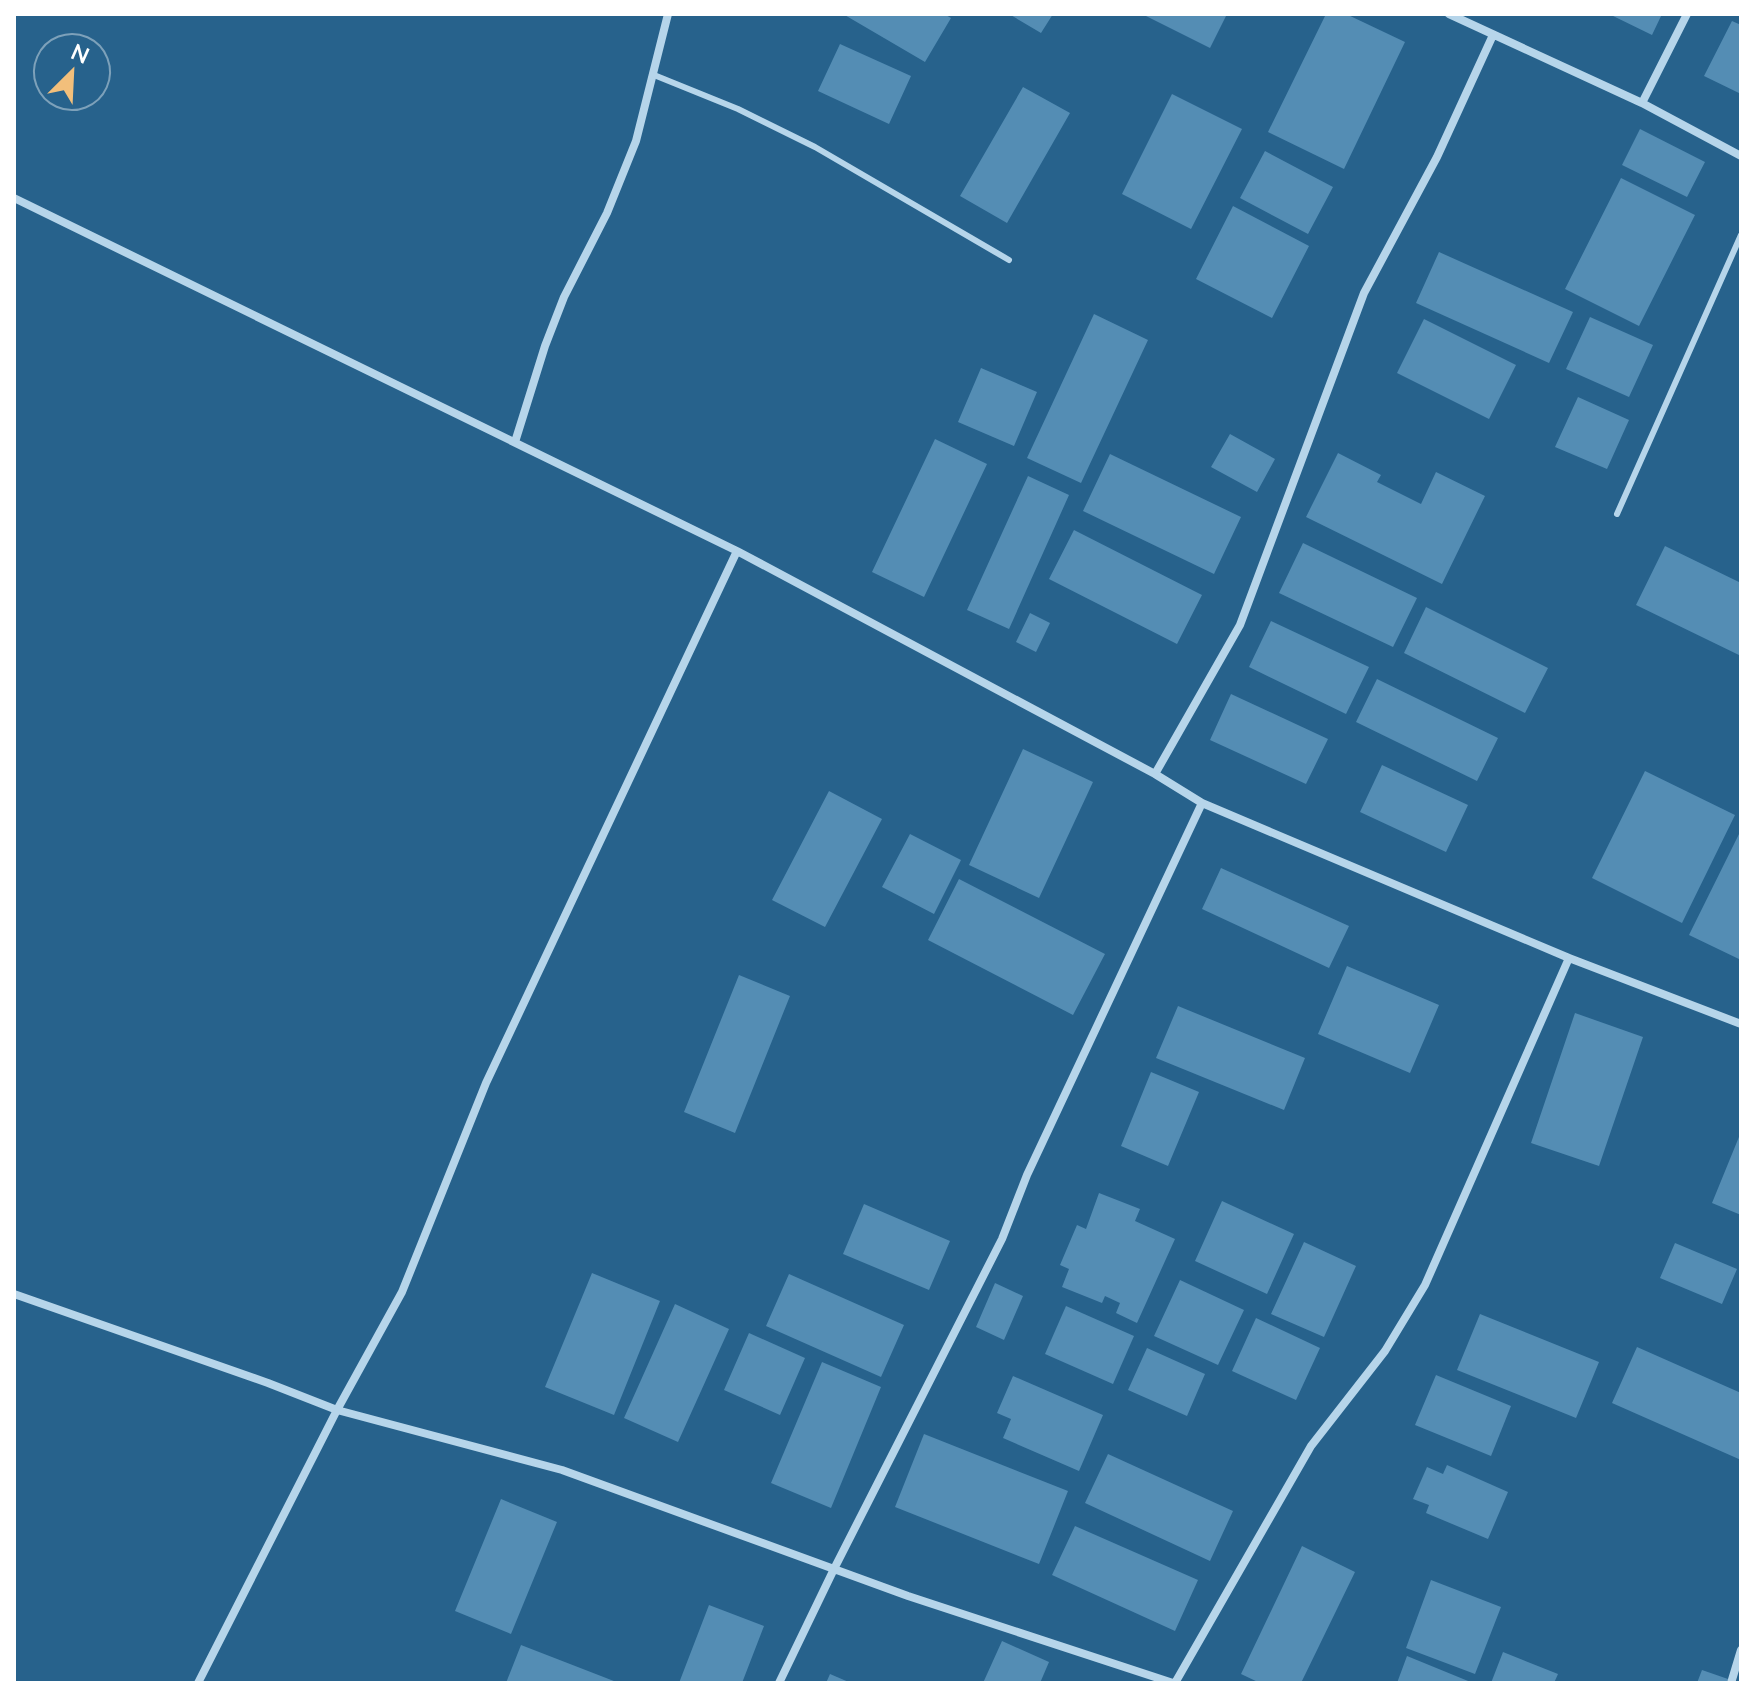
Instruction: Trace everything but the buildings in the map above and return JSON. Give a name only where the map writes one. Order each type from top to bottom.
[{"type":"street","points":[[515,442],[564,297],[607,213],[636,141],[668,14]]},
{"type":"street","points":[[1449,14],[1642,103],[1741,156]]},
{"type":"street","points":[[1642,103],[1687,14]]},
{"type":"street","points":[[1155,774],[1240,625],[1364,293],[1437,157],[1493,35]]},
{"type":"street","points":[[14,198],[737,551],[1155,774],[1202,803],[1569,958],[1741,1024]]},
{"type":"street","points":[[198,1683],[337,1410],[402,1292],[486,1083],[737,551]]},
{"type":"street","points":[[779,1683],[1002,1239],[1027,1175],[1202,803]]},
{"type":"street","points":[[14,1294],[337,1410],[562,1470],[908,1596],[1174,1683],[1311,1446],[1385,1351],[1425,1285],[1569,958]]},
{"type":"street","points":[[1731,1683],[1741,1650]]},
{"type":"lane","points":[[654,75],[738,109],[815,147],[1009,260]]},
{"type":"lane","points":[[1617,514],[1741,235]]}]
